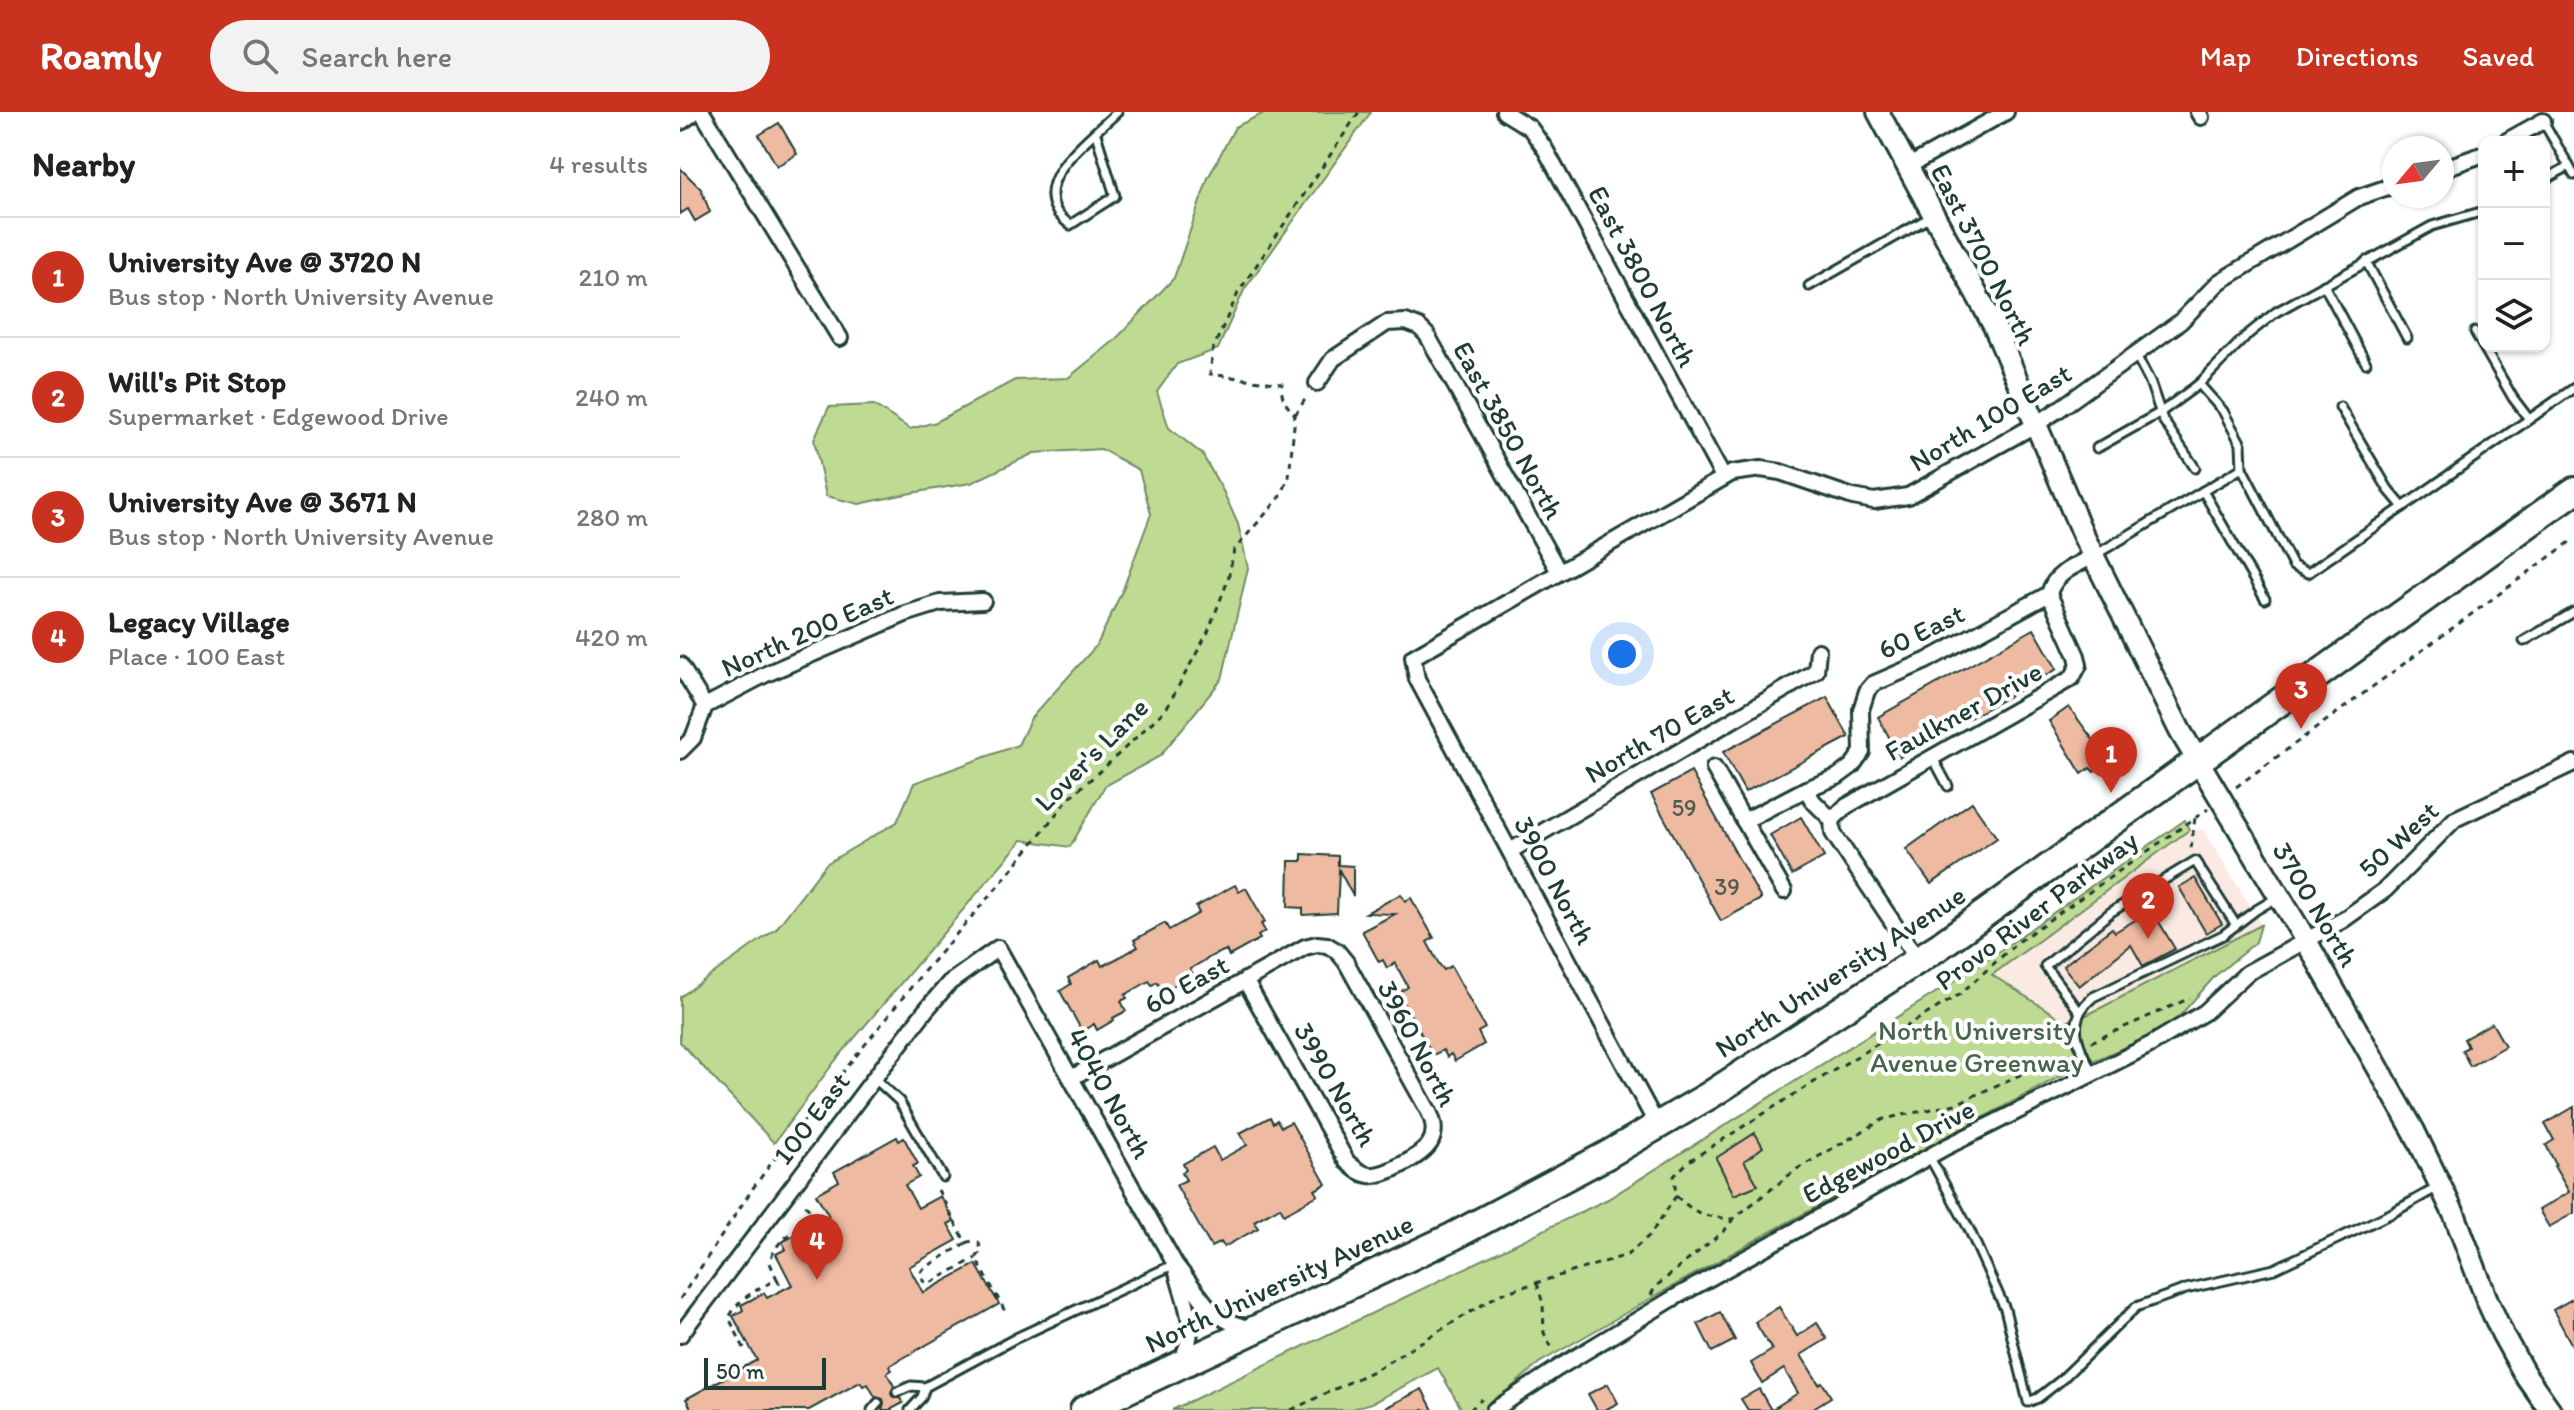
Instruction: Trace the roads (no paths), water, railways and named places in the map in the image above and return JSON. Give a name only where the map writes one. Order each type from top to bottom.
[{"type":"highway","name":"North University Avenue","points":[[1084,1410],[1452,1237],[1566,1177],[1782,1049],[1918,960],[2574,491]]},
{"type":"main road","points":[[680,119],[690,112]]},
{"type":"main road","name":"East 3700 North","points":[[1878,112],[1994,326],[2035,425]]},
{"type":"main road","name":"3700 North","points":[[2035,425],[2094,556],[2196,761],[2305,939],[2414,1131],[2503,1335],[2550,1410]]},
{"type":"street","points":[[702,112],[840,338]]},
{"type":"street","name":"East 3800 North","points":[[1504,112],[1530,128],[1545,149],[1723,477]]},
{"type":"street","points":[[1907,167],[2006,112]]},
{"type":"street","points":[[2516,136],[2543,121]]},
{"type":"street","points":[[2454,165],[2478,156]]},
{"type":"street","name":"North 100 East","points":[[1413,657],[1723,477],[1747,469],[1780,472],[1874,501],[1893,500],[1925,488],[2035,425],[2136,355],[2180,322],[2219,282],[2359,197],[2382,189]]},
{"type":"street","name":"East 3850 North","points":[[1317,383],[1333,359],[1387,323],[1406,322],[1419,327],[1427,335],[1559,572]]},
{"type":"street","points":[[2049,594],[2051,585],[2061,574],[2094,556]]},
{"type":"street","name":"Faulkner Drive","points":[[1832,820],[1845,807],[2072,678],[2079,665],[2077,656],[2049,594]]},
{"type":"street","name":"60 East","points":[[1744,821],[1845,772],[1859,758],[1863,742],[1863,700],[1873,684],[1926,661],[2049,594]]},
{"type":"street","name":"North 200 East","points":[[680,751],[693,738],[705,706],[766,674],[905,614],[940,603],[983,601]]},
{"type":"street","name":"North 70 East","points":[[1510,851],[1816,671],[1818,651]]},
{"type":"street","name":"3900 North","points":[[1413,657],[1417,679],[1657,1125]]},
{"type":"street","points":[[680,665],[705,706]]},
{"type":"street","name":"50 West","points":[[2305,939],[2343,920],[2385,890],[2455,819],[2574,763]]},
{"type":"street","points":[[1714,768],[1784,891]]},
{"type":"street","points":[[1806,789],[1832,820],[1833,833],[1918,960]]},
{"type":"street","name":"Edgewood Drive","points":[[1494,1410],[1672,1299],[1929,1156],[2150,1045],[2205,1012],[2247,973],[2305,939]]},
{"type":"street","name":"60 East","points":[[1073,1077],[1305,947],[1327,945]]},
{"type":"street","name":"3960 North","points":[[1327,945],[1346,962],[1432,1118],[1432,1140],[1420,1153],[1404,1163]]},
{"type":"street","name":"4040 North","points":[[998,948],[1175,1264],[1212,1312],[1255,1331]]},
{"type":"street","name":"100 East","points":[[680,1335],[949,983],[998,948]]},
{"type":"street","name":"3990 North","points":[[1245,980],[1347,1162],[1358,1171],[1371,1175],[1386,1173],[1404,1163]]},
{"type":"street","name":"4040 North","points":[[1175,1264],[1182,1296],[1192,1321],[1189,1342],[1177,1367]]},
{"type":"lane","points":[[1096,134],[1115,196],[1070,225],[1056,211],[1051,193],[1056,175],[1082,142],[1096,134],[1117,112]]},
{"type":"lane","points":[[2543,121],[2574,175]]},
{"type":"lane","points":[[2550,177],[2569,166]]},
{"type":"lane","points":[[2097,448],[2161,412],[2199,384],[2246,336],[2276,312],[2432,226],[2478,213]]},
{"type":"lane","points":[[1809,286],[1934,215]]},
{"type":"lane","points":[[2366,261],[2407,338]]},
{"type":"lane","points":[[2324,285],[2366,363]]},
{"type":"lane","points":[[2475,332],[2513,398],[2529,419]]},
{"type":"lane","points":[[2136,355],[2161,412],[2195,468]]},
{"type":"lane","points":[[2199,384],[2223,411],[2241,444],[2242,468],[2293,566],[2308,573],[2574,388]]},
{"type":"lane","points":[[2340,407],[2388,489],[2403,507]]},
{"type":"lane","points":[[2094,556],[2242,468]]},
{"type":"lane","points":[[2203,491],[2265,599]]},
{"type":"lane","points":[[2524,641],[2574,612]]},
{"type":"lane","points":[[1933,758],[1948,786]]},
{"type":"lane","points":[[2079,1011],[2045,966],[2111,912],[2195,861],[2236,925]]},
{"type":"lane","points":[[2093,1074],[2077,1039],[2076,1020],[2079,1011],[2093,997],[2223,935],[2279,896]]},
{"type":"lane","points":[[874,1078],[899,1101],[943,1177]]},
{"type":"lane","points":[[1929,1156],[1969,1229],[2005,1309],[2029,1406],[2060,1381],[2136,1307],[2186,1289],[2274,1269],[2392,1213],[2440,1186]]},
{"type":"lane","points":[[897,1392],[911,1386],[925,1387],[1016,1338],[1175,1264]]},
{"type":"lane","points":[[910,1410],[922,1397],[925,1387]]},
{"type":"lane","points":[[872,1410],[878,1403]]},
{"type":"place","name":"University Ave @ 3671 N","points":[[2301,729]]},
{"type":"place","name":"University Ave @ 3720 N","points":[[2111,793]]},
{"type":"place","name":"Will's Pit Stop","points":[[2148,939]]},
{"type":"place","name":"Legacy Village","points":[[817,1280]]},
{"type":"park label","name":"North University Avenue Greenway","points":[[1977,1046]]}]
